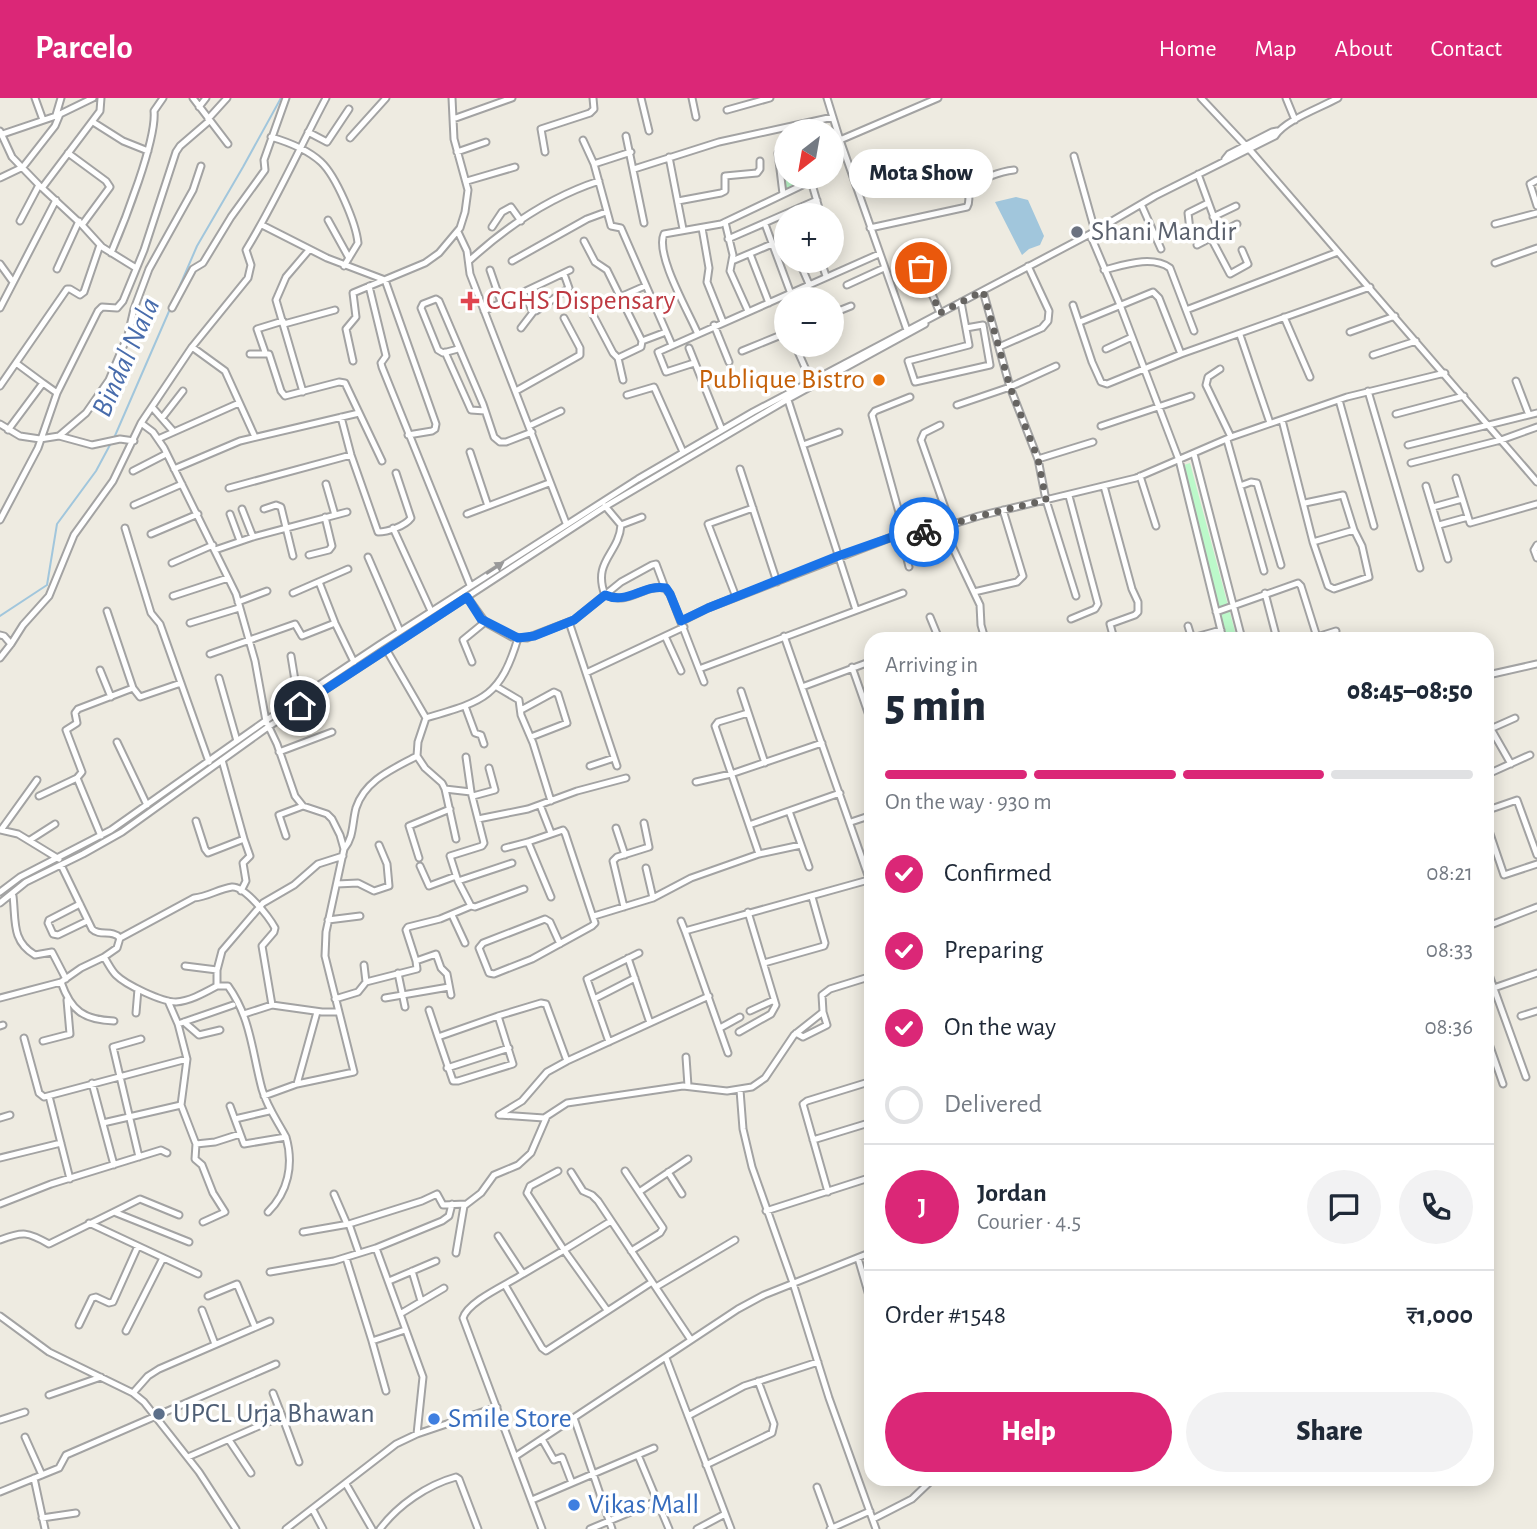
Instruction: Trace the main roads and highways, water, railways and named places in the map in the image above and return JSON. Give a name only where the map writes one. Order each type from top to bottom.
[{"type":"water","points":[[1016,197],[1028,200],[1044,236],[1040,245],[1022,255],[995,202]]},
{"type":"waterway","name":"Bindal Nala","points":[[175,297],[197,246],[281,98]]},
{"type":"waterway","name":"Bindal Nala","points":[[114,438],[170,309]]},
{"type":"waterway","name":"Bindal Nala","points":[[0,616],[47,585],[57,524],[96,471],[111,443]]},
{"type":"place","name":"Shani Mandir","points":[[1077,232]]},
{"type":"place","name":"Mota Show","points":[[921,268]]},
{"type":"place","name":"CGHS Dispensary","points":[[470,301]]},
{"type":"place","name":"Publique Bistro","points":[[879,380]]},
{"type":"place","name":"UPCL Urja Bhawan","points":[[159,1414]]},
{"type":"place","name":"Smile Store","points":[[434,1419]]},
{"type":"place","name":"Vikas Mall","points":[[574,1505]]}]
